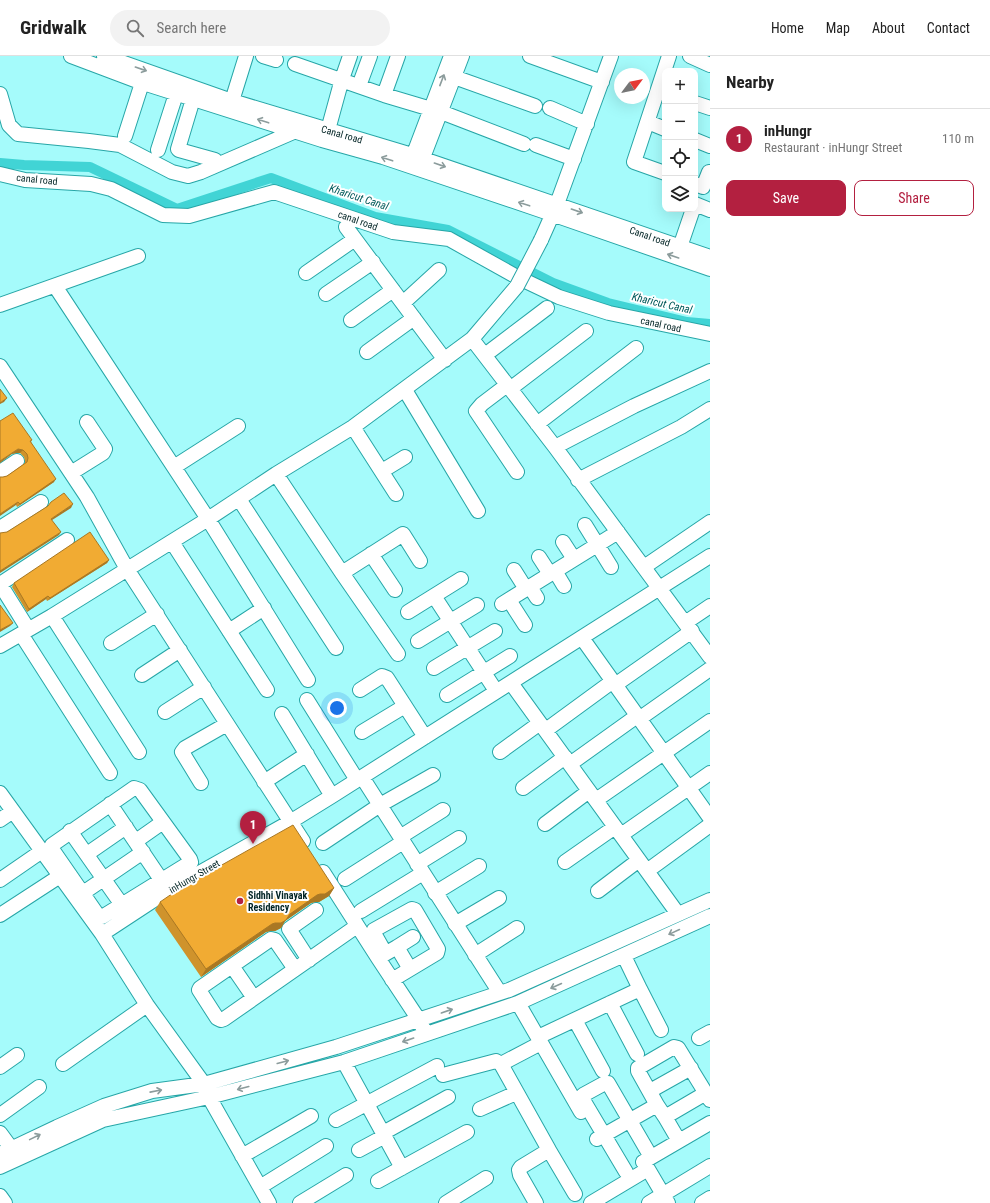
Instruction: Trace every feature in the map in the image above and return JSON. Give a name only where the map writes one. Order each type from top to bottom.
[{"type":"street","points":[[71,56],[142,83],[294,132],[416,162],[436,110],[451,56]]},
{"type":"street","points":[[104,56],[232,101],[310,125]]},
{"type":"street","points":[[232,101],[246,56]]},
{"type":"street","points":[[328,130],[350,56]]},
{"type":"street","points":[[359,86],[370,56]]},
{"type":"street","points":[[384,95],[398,56]]},
{"type":"street","points":[[436,110],[454,77],[462,56]]},
{"type":"street","points":[[530,56],[602,82]]},
{"type":"street","points":[[0,646],[52,616],[208,520],[276,474],[353,427],[472,339],[517,286],[541,240],[555,209],[611,56]]},
{"type":"street","points":[[662,172],[634,162],[648,122],[661,92],[669,56]]},
{"type":"street","points":[[690,56],[710,65]]},
{"type":"street","points":[[295,64],[384,95],[436,110],[530,145],[574,159]]},
{"type":"street","points":[[454,77],[535,106]]},
{"type":"street","points":[[125,136],[142,83]]},
{"type":"street","name":"Canal road","points":[[0,94],[9,125],[18,134],[120,145],[172,172],[188,176],[201,172],[310,125],[555,209],[710,257]]},
{"type":"street","points":[[158,150],[176,94]]},
{"type":"street","points":[[193,99],[178,149],[214,160]]},
{"type":"street","points":[[698,104],[710,108]]},
{"type":"street","points":[[550,108],[587,124]]},
{"type":"street","points":[[648,122],[662,128]]},
{"type":"street","points":[[698,141],[710,146]]},
{"type":"street","points":[[698,194],[709,172]]},
{"type":"street","name":"canal road","points":[[0,174],[25,180],[91,184],[111,189],[163,215],[189,216],[274,192],[393,232],[450,239],[517,277],[559,297],[602,311],[710,334]]},
{"type":"street","points":[[698,201],[710,210]]},
{"type":"street","points":[[555,209],[710,269]]},
{"type":"street","points":[[680,247],[691,212]]},
{"type":"street","points":[[346,227],[445,360]]},
{"type":"street","points":[[306,273],[355,239]]},
{"type":"street","points":[[0,306],[138,256]]},
{"type":"street","points":[[326,294],[373,262]]},
{"type":"street","points":[[403,303],[439,270]]},
{"type":"street","points":[[55,286],[208,520],[308,680]]},
{"type":"street","points":[[350,320],[393,290]]},
{"type":"street","points":[[485,355],[547,308]]},
{"type":"street","points":[[367,352],[414,318]]},
{"type":"street","points":[[517,472],[476,411],[482,404],[586,331]]},
{"type":"street","points":[[472,339],[555,447],[710,656]]},
{"type":"street","points":[[537,424],[636,348]]},
{"type":"street","points":[[0,366],[87,497],[127,569],[314,857],[357,926],[387,953],[401,975],[426,1034]]},
{"type":"street","points":[[555,447],[634,406],[710,371]]},
{"type":"street","points":[[404,390],[478,511]]},
{"type":"street","points":[[578,480],[681,427],[710,409]]},
{"type":"street","points":[[71,473],[103,453],[105,449],[87,422]]},
{"type":"street","points":[[174,468],[238,426]]},
{"type":"street","points":[[353,427],[396,494]]},
{"type":"street","points":[[382,472],[404,457]]},
{"type":"street","points":[[0,472],[17,462]]},
{"type":"street","points":[[276,474],[398,654]]},
{"type":"street","points":[[239,499],[336,648]]},
{"type":"street","points":[[0,528],[41,502]]},
{"type":"street","points":[[644,567],[710,522]]},
{"type":"street","points":[[585,525],[611,567]]},
{"type":"street","points":[[525,625],[506,602],[531,591],[552,573],[618,532]]},
{"type":"street","points":[[342,573],[403,534],[420,561]]},
{"type":"street","points":[[67,540],[0,584],[24,632],[110,773]]},
{"type":"street","points":[[172,542],[267,690]]},
{"type":"street","points":[[563,542],[574,559]]},
{"type":"street","points":[[371,554],[395,590]]},
{"type":"street","name":"inHungr Street","points":[[102,934],[165,885],[290,822],[710,556]]},
{"type":"street","points":[[539,557],[564,586]]},
{"type":"street","points":[[514,570],[531,591]]},
{"type":"street","points":[[408,612],[461,579]]},
{"type":"street","points":[[434,596],[496,692]]},
{"type":"street","points":[[418,642],[477,605]]},
{"type":"street","points":[[500,752],[614,683],[689,627],[710,606]]},
{"type":"street","points":[[229,631],[264,608]]},
{"type":"street","points":[[111,643],[157,614]]},
{"type":"street","points":[[52,616],[139,752]]},
{"type":"street","points":[[434,668],[495,631]]},
{"type":"street","points":[[582,638],[710,818]]},
{"type":"street","points":[[142,675],[180,650]]},
{"type":"street","points":[[448,695],[510,656]]},
{"type":"street","points":[[523,788],[638,717],[710,669]]},
{"type":"street","points":[[360,690],[382,676],[387,678],[425,737]]},
{"type":"street","points":[[511,682],[678,914]]},
{"type":"street","points":[[165,712],[204,687]]},
{"type":"street","points":[[306,700],[380,806],[500,993]]},
{"type":"street","points":[[362,732],[405,706]]},
{"type":"street","points":[[282,714],[332,796]]},
{"type":"street","points":[[545,824],[663,753],[710,721]]},
{"type":"street","points":[[201,783],[182,752],[185,748],[227,724]]},
{"type":"street","points":[[264,782],[307,754]]},
{"type":"street","points":[[565,862],[618,831],[710,773]]},
{"type":"street","points":[[323,842],[433,775]]},
{"type":"street","points":[[137,788],[140,790],[191,862],[165,885],[122,905],[102,917],[97,914],[52,847],[54,843],[110,804],[131,790],[137,788]]},
{"type":"street","points":[[0,793],[102,934],[147,1005],[204,1084],[209,1097],[269,1203]]},
{"type":"street","points":[[110,804],[165,885]]},
{"type":"street","points":[[345,879],[443,810]]},
{"type":"street","points":[[0,820],[13,811]]},
{"type":"street","points":[[83,893],[104,878],[163,822]]},
{"type":"street","points":[[598,891],[643,866],[710,825]]},
{"type":"street","points":[[87,854],[126,827]]},
{"type":"street","points":[[70,832],[122,905]]},
{"type":"street","points":[[361,911],[459,838]]},
{"type":"street","points":[[0,880],[42,851]]},
{"type":"street","points":[[435,893],[480,866]]},
{"type":"street","points":[[0,915],[60,876]]},
{"type":"street","points":[[455,924],[499,898]]},
{"type":"street","points":[[0,1133],[6,1151],[104,1106],[152,1092],[204,1084],[336,1047],[419,1020],[530,982],[710,900]]},
{"type":"street","points":[[401,975],[437,954],[439,951],[414,909],[409,910],[374,930],[375,935],[408,988]]},
{"type":"street","points":[[309,960],[289,929],[316,910]]},
{"type":"street","points":[[0,1167],[103,1120],[209,1097],[344,1062],[518,1003],[710,916]]},
{"type":"street","points":[[295,969],[273,939],[199,990],[217,1018],[220,1020],[224,1019],[357,926]]},
{"type":"street","points":[[475,955],[517,928]]},
{"type":"street","points":[[387,953],[414,937]]},
{"type":"street","points":[[624,956],[661,1030]]},
{"type":"street","points":[[232,966],[254,998]]},
{"type":"street","points":[[501,1064],[575,1020],[640,990]]},
{"type":"street","points":[[518,1003],[600,1137],[635,1168],[665,1199]]},
{"type":"street","points":[[610,1003],[637,1054]]},
{"type":"street","points":[[63,1064],[147,1005]]},
{"type":"street","points":[[575,1020],[603,1071]]},
{"type":"street","points":[[665,1117],[708,1097],[678,1048],[674,1046],[638,1068],[638,1071],[679,1141]]},
{"type":"street","points":[[0,1067],[17,1055]]},
{"type":"street","points":[[336,1120],[440,1070],[496,1061],[501,1064],[516,1093],[575,1194]]},
{"type":"street","points":[[344,1062],[402,1168]]},
{"type":"street","points":[[650,1091],[691,1068]]},
{"type":"street","points":[[600,1137],[582,1098],[583,1095],[605,1083],[608,1083],[630,1120],[635,1168]]},
{"type":"street","points":[[0,1115],[39,1087]]},
{"type":"street","points":[[480,1109],[516,1093]]},
{"type":"street","points":[[359,1150],[448,1098]]},
{"type":"street","points":[[600,1137],[657,1104]]},
{"type":"street","points":[[242,1156],[310,1116]]},
{"type":"street","points":[[591,1203],[635,1168],[710,1123]]},
{"type":"street","points":[[378,1181],[467,1132]]},
{"type":"street","points":[[635,1168],[710,1132]]},
{"type":"street","points":[[260,1187],[326,1146]]},
{"type":"street","points":[[536,1203],[520,1175],[519,1170],[521,1167],[549,1150]]},
{"type":"street","points":[[648,1203],[665,1199],[710,1166]]},
{"type":"street","points":[[300,1203],[346,1175]]},
{"type":"street","points":[[446,1203],[486,1178]]},
{"type":"street","points":[[0,1196],[5,1203]]},
{"type":"street","points":[[702,1203],[710,1198]]},
{"type":"building","points":[[0,389],[7,398],[0,403]]},
{"type":"building","points":[[13,413],[56,479],[20,504],[18,502],[0,514],[0,477],[7,476],[27,462],[28,458],[27,454],[23,450],[18,449],[0,461],[0,421]]},
{"type":"building","points":[[64,493],[73,504],[51,519],[61,532],[0,571],[0,533],[7,532],[48,506],[51,502]]},
{"type":"building","points":[[90,532],[109,560],[50,598],[48,596],[29,609],[14,583]]},
{"type":"building","points":[[0,605],[13,623],[0,630]]},
{"type":"building","name":"Sidhhi Vinayak Residency","points":[[293,825],[334,888],[325,894],[317,895],[290,914],[286,920],[281,923],[272,924],[206,969],[160,902],[179,889]]},
{"type":"waterway","name":"Kharicut Canal","points":[[0,163],[90,167],[177,209],[271,178],[375,217],[448,230],[553,283],[608,303],[687,322],[710,324]]},
{"type":"place","name":"inHungr","points":[[253,844]]},
{"type":"place","name":"Sidhhi Vinayak Residency","points":[[240,901]]}]
